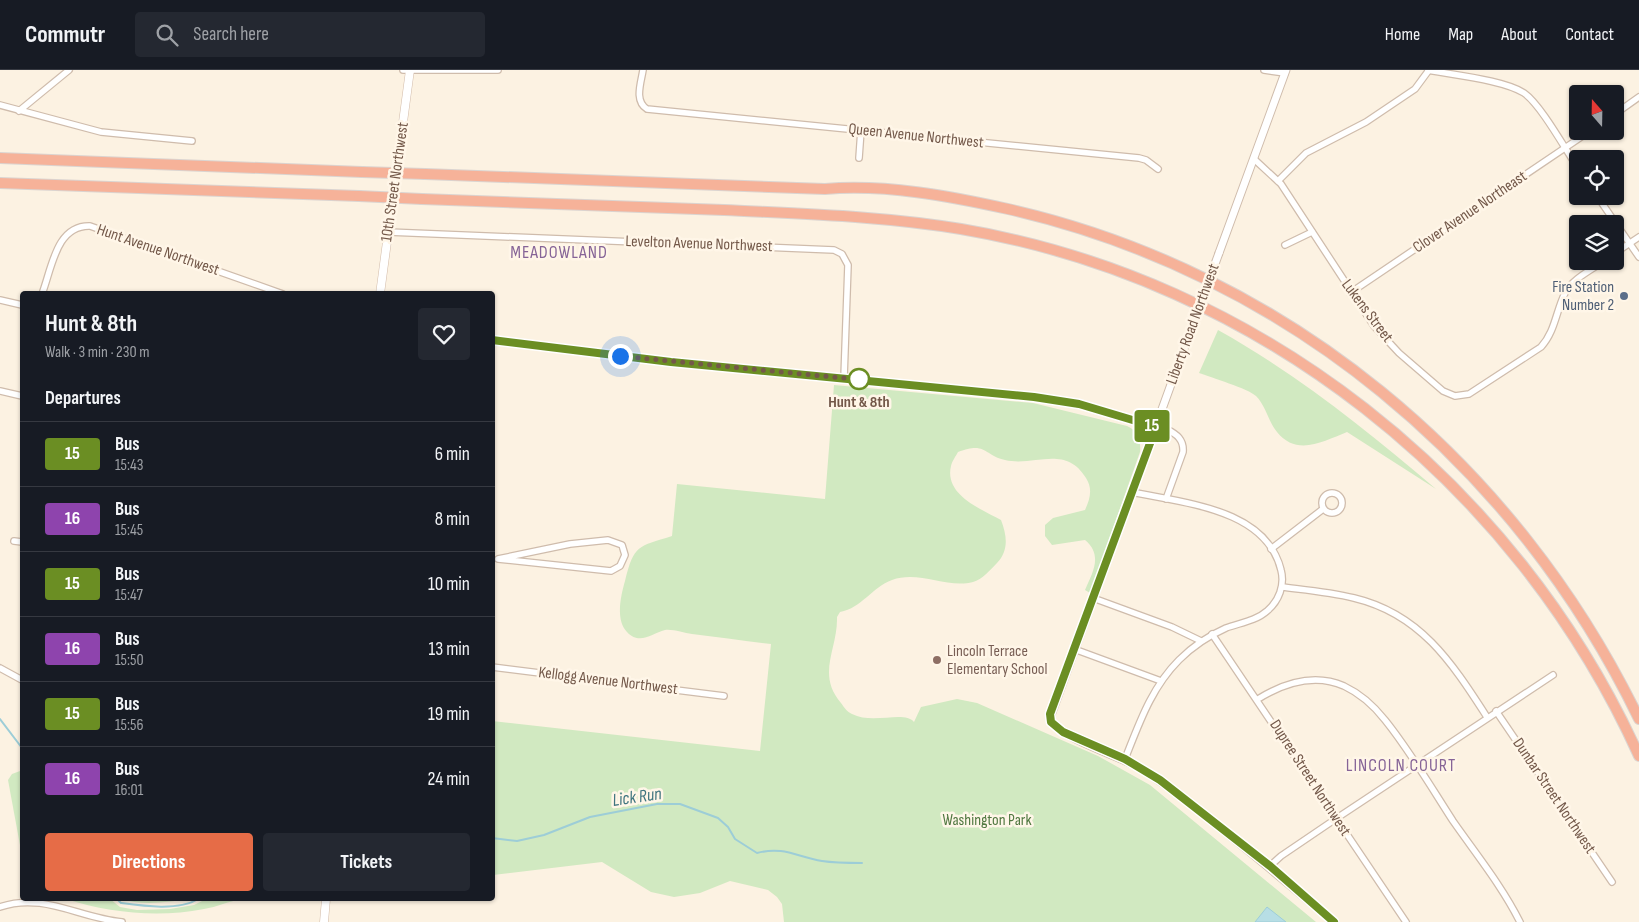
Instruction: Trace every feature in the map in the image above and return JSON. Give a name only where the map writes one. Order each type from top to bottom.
[{"type":"highway","points":[[0,158],[825,189],[848,187],[910,192],[994,206],[1073,226],[1141,250],[1199,275],[1250,301],[1330,350],[1401,409],[1454,457],[1512,520],[1568,593],[1607,657],[1639,719]]},
{"type":"highway","points":[[0,183],[773,212],[935,225],[988,234],[1068,255],[1119,272],[1187,300],[1266,341],[1351,396],[1402,437],[1448,480],[1510,549],[1575,637],[1612,700],[1639,756]]},
{"type":"main road","name":"10th Street Northwest","points":[[380,291],[410,70]]},
{"type":"main road","points":[[324,922],[326,901]]},
{"type":"street","points":[[19,111],[69,70]]},
{"type":"street","points":[[403,70],[498,70]]},
{"type":"street","name":"Queen Avenue Northwest","points":[[643,70],[640,102],[647,109],[1139,158],[1158,168]]},
{"type":"street","points":[[1264,70],[1286,72]]},
{"type":"street","points":[[1278,181],[1306,153],[1366,122],[1415,89],[1428,70],[1491,82],[1523,92],[1533,102],[1569,155]]},
{"type":"street","name":"Liberty Road Northwest","points":[[1125,759],[1063,732],[1053,726],[1050,718],[1092,598],[1286,72]]},
{"type":"street","points":[[1624,108],[1639,97]]},
{"type":"street","points":[[0,106],[114,134],[192,141]]},
{"type":"street","points":[[859,158],[861,130]]},
{"type":"street","name":"Clover Avenue Northeast","points":[[1350,293],[1576,140]]},
{"type":"street","name":"Lukens Street","points":[[1254,159],[1278,181],[1350,293],[1374,326],[1399,353],[1444,391],[1458,396],[1469,394],[1541,347],[1550,336],[1569,286],[1591,270]]},
{"type":"street","points":[[1603,205],[1639,257]]},
{"type":"street","name":"Hunt Avenue Northwest","points":[[43,291],[61,240],[69,231],[82,226],[90,226],[274,291]]},
{"type":"street","name":"Levelton Avenue Northwest","points":[[388,232],[838,251],[846,258],[848,265],[844,378]]},
{"type":"street","points":[[1285,245],[1312,232]]},
{"type":"street","points":[[1624,247],[1639,237]]},
{"type":"street","points":[[0,300],[20,305]]},
{"type":"street","points":[[495,340],[656,360],[921,384],[1088,406],[1173,432],[1178,437],[1183,446],[1166,499]]},
{"type":"street","points":[[0,391],[20,396]]},
{"type":"street","points":[[1132,492],[1215,510],[1235,518],[1257,534],[1271,549],[1281,570],[1282,587],[1276,601],[1262,615],[1212,634],[1179,660],[1161,681],[1146,708],[1125,759],[1160,780],[1270,866],[1334,922]]},
{"type":"street","points":[[1271,549],[1323,509]]},
{"type":"street","points":[[608,540],[622,546],[625,555],[620,566],[611,571],[495,559],[570,544],[608,540]]},
{"type":"street","points":[[14,541],[20,542]]},
{"type":"street","points":[[1282,587],[1352,597],[1386,609],[1401,618],[1434,642],[1446,655],[1487,716]]},
{"type":"street","points":[[1092,598],[1172,627],[1201,641]]},
{"type":"street","name":"Dupree Street Northwest","points":[[1212,634],[1258,699],[1406,922]]},
{"type":"street","points":[[1074,649],[1161,681]]},
{"type":"street","name":"Kellogg Avenue Northwest","points":[[495,667],[724,696]]},
{"type":"street","points":[[0,668],[20,679]]},
{"type":"street","points":[[1270,866],[1280,856],[1487,716],[1553,675]]},
{"type":"street","points":[[1258,699],[1281,686],[1306,680],[1342,685],[1365,699],[1385,719],[1520,922]]},
{"type":"street","name":"Dunbar Street Northwest","points":[[1496,711],[1612,882]]},
{"type":"street","points":[[0,907],[13,902],[29,901],[87,916],[122,922]]},
{"type":"green space","points":[[1218,330],[1304,384],[1384,445],[1436,489],[1347,432],[1311,445],[1293,444],[1285,440],[1274,428],[1256,396],[1238,387],[1199,373]]},
{"type":"green space","name":"Washington Park","points":[[834,385],[1033,403],[1131,428],[1139,439],[1140,452],[1090,593],[1085,590],[1091,577],[1095,558],[1090,546],[1085,540],[1052,545],[1045,536],[1045,525],[1053,518],[1085,510],[1090,486],[1078,468],[1069,462],[1059,459],[1005,460],[975,448],[958,452],[951,466],[950,476],[953,485],[966,500],[1001,520],[1006,537],[1004,553],[983,577],[976,581],[963,584],[912,577],[892,580],[879,587],[855,606],[840,612],[837,617],[830,661],[830,682],[834,692],[846,709],[860,717],[903,717],[914,722],[921,707],[957,699],[977,703],[1098,756],[1150,785],[1316,922],[784,922],[782,904],[768,890],[730,881],[700,893],[674,897],[651,892],[602,862],[495,875],[495,721],[760,751],[771,644],[668,630],[637,638],[627,632],[621,621],[622,593],[628,569],[635,553],[645,545],[672,536],[677,484],[825,499]]},
{"type":"green space","points":[[20,771],[20,845],[8,780],[12,774]]},
{"type":"green space","points":[[73,901],[112,901],[120,907],[137,910],[170,909],[194,905],[202,901],[232,901],[204,909],[169,913],[134,913]]},
{"type":"green space","points":[[129,901],[174,901],[147,903]]},
{"type":"water","points":[[1267,907],[1286,922],[1255,922]]},
{"type":"waterway","name":"Lick Run","points":[[0,719],[20,745]]},
{"type":"waterway","name":"Lick Run","points":[[495,838],[517,841],[544,835],[590,817],[657,804],[680,804],[718,818],[728,827],[735,839],[757,853],[783,851],[822,861],[862,863]]},
{"type":"waterway","name":"Lick Run","points":[[119,901],[121,903],[161,907],[181,905],[194,901]]},
{"type":"bus line","name":"15","points":[[495,340],[671,362],[921,384],[1034,397],[1079,404],[1156,427],[1050,714],[1051,722],[1055,728],[1125,759],[1160,780],[1270,866],[1334,922]]},
{"type":"place","name":"Fire Station Number 2","points":[[1624,296]]},
{"type":"place","name":"Hunt & 8th","points":[[859,379]]},
{"type":"place","name":"Lincoln Terrace Elementary School","points":[[937,660]]},
{"type":"district","name":"MEADOWLAND","points":[[559,252]]},
{"type":"district","name":"LINCOLN COURT","points":[[1401,765]]},
{"type":"route","points":[[620,356],[863,380],[859,379]]}]
